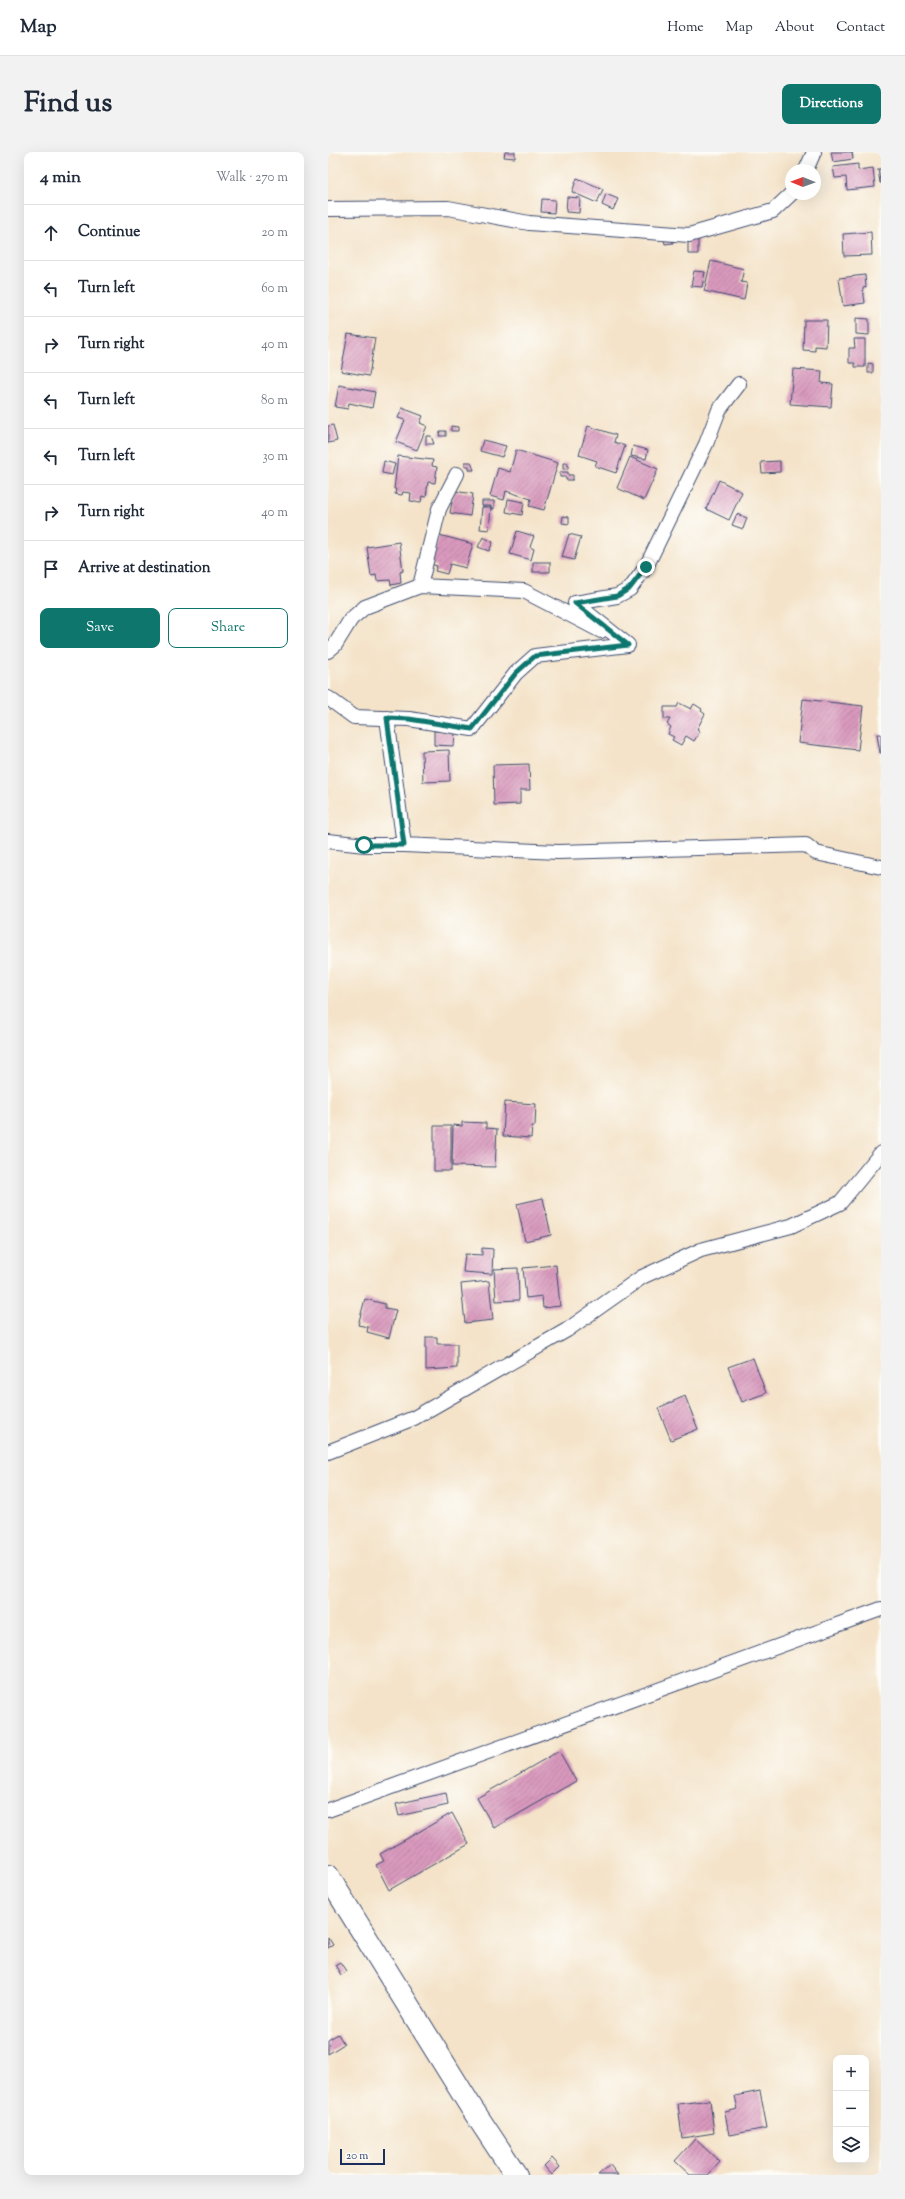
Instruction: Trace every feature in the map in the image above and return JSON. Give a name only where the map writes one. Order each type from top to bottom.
[{"type":"main road","points":[[328,1876],[471,2107],[516,2175]]},
{"type":"street","points":[[809,164],[814,152]]},
{"type":"street","points":[[328,210],[448,208],[529,223],[688,235],[774,211],[785,200]]},
{"type":"street","points":[[628,645],[575,603],[617,596],[630,588],[646,567],[706,444],[719,410],[739,384]]},
{"type":"street","points":[[420,586],[439,509],[456,474]]},
{"type":"street","points":[[328,652],[335,645],[351,619],[365,607],[420,586],[524,591],[628,645]]},
{"type":"street","points":[[328,698],[354,717],[409,719],[472,729],[516,673],[535,656],[628,645]]},
{"type":"street","points":[[387,718],[404,845]]},
{"type":"street","points":[[328,841],[364,845],[404,845],[558,852],[806,845],[816,853],[881,867]]},
{"type":"street","points":[[328,1452],[414,1418],[567,1330],[642,1277],[701,1250],[791,1226],[840,1203],[881,1153]]},
{"type":"street","points":[[328,1810],[881,1609]]},
{"type":"building","points":[[505,152],[515,152],[515,158],[504,157]]},
{"type":"building","points":[[831,152],[852,152],[853,159],[833,162]]},
{"type":"building","points":[[858,164],[858,170],[873,168],[875,187],[847,190],[846,177],[835,178],[833,167]]},
{"type":"building","points":[[878,169],[881,169],[881,183],[880,183]]},
{"type":"building","points":[[577,178],[603,189],[597,203],[572,192]]},
{"type":"building","points":[[606,194],[618,199],[613,210],[602,205]]},
{"type":"building","points":[[567,197],[580,198],[579,213],[566,212]]},
{"type":"building","points":[[542,199],[555,200],[554,213],[541,212]]},
{"type":"building","points":[[871,232],[872,255],[844,256],[843,234]]},
{"type":"building","points":[[672,238],[673,243],[665,244],[664,239]]},
{"type":"building","points":[[688,239],[698,240],[698,254],[688,254]]},
{"type":"building","points":[[711,261],[744,269],[741,282],[747,283],[744,300],[704,291]]},
{"type":"building","points":[[694,271],[705,272],[702,287],[691,286]]},
{"type":"building","points":[[865,275],[866,287],[863,288],[865,303],[843,306],[839,278]]},
{"type":"building","points":[[856,318],[869,319],[869,335],[856,334]]},
{"type":"building","points":[[804,320],[827,320],[826,347],[815,346],[815,351],[803,350]]},
{"type":"building","points":[[348,334],[375,338],[369,376],[341,371]]},
{"type":"building","points":[[854,339],[865,339],[865,367],[855,367],[855,363],[849,363],[849,348],[855,348]]},
{"type":"building","points":[[868,363],[873,364],[873,373],[868,373]]},
{"type":"building","points":[[793,369],[822,371],[821,383],[833,384],[831,407],[790,404]]},
{"type":"building","points":[[339,385],[375,392],[372,408],[349,403],[348,409],[335,407]]},
{"type":"building","points":[[402,408],[423,416],[420,423],[427,426],[417,450],[396,442],[405,420],[398,418]]},
{"type":"building","points":[[333,425],[337,441],[328,443],[328,426]]},
{"type":"building","points":[[451,426],[458,427],[458,431],[451,431]]},
{"type":"building","points":[[588,426],[616,435],[614,442],[625,446],[616,473],[595,466],[597,461],[579,455]]},
{"type":"building","points":[[440,431],[446,431],[446,436],[439,436]]},
{"type":"building","points":[[426,436],[431,436],[434,444],[426,444]]},
{"type":"building","points":[[483,440],[506,446],[502,457],[480,451]]},
{"type":"building","points":[[633,446],[648,450],[646,459],[631,456]]},
{"type":"building","points":[[516,450],[558,463],[544,510],[529,506],[531,499],[506,491],[504,500],[490,496],[498,468],[510,472]]},
{"type":"building","points":[[398,456],[433,460],[432,466],[437,467],[435,483],[428,482],[426,497],[422,496],[421,502],[410,501],[411,493],[403,492],[402,495],[395,494],[396,489],[394,489]]},
{"type":"building","points":[[630,457],[658,469],[644,500],[617,488]]},
{"type":"building","points":[[384,461],[395,464],[392,475],[382,473]]},
{"type":"building","points":[[780,461],[780,472],[762,473],[761,462]]},
{"type":"building","points":[[465,462],[471,462],[474,470],[469,470],[469,466],[465,466]]},
{"type":"building","points":[[563,463],[568,463],[568,469],[563,469]]},
{"type":"building","points":[[560,472],[568,472],[568,475],[573,475],[573,480],[566,480],[566,477],[560,477]]},
{"type":"building","points":[[719,480],[742,492],[729,520],[706,509]]},
{"type":"building","points":[[454,491],[473,494],[470,516],[450,513]]},
{"type":"building","points":[[508,499],[524,502],[522,515],[506,512]]},
{"type":"building","points":[[482,501],[494,501],[494,509],[491,509],[491,506],[482,506]]},
{"type":"building","points":[[482,507],[491,507],[489,530],[480,529]]},
{"type":"building","points":[[737,514],[747,518],[743,529],[732,525]]},
{"type":"building","points":[[563,516],[569,517],[569,524],[562,523]]},
{"type":"building","points":[[517,531],[534,536],[530,547],[534,549],[531,560],[510,554]]},
{"type":"building","points":[[569,534],[581,537],[574,560],[562,557]]},
{"type":"building","points":[[439,535],[473,544],[466,568],[450,564],[447,574],[435,571],[437,566],[431,564]]},
{"type":"building","points":[[483,537],[493,542],[489,551],[478,547]]},
{"type":"building","points":[[399,542],[403,571],[400,572],[401,583],[391,585],[390,580],[377,581],[376,575],[371,576],[367,547]]},
{"type":"building","points":[[533,562],[550,562],[550,572],[533,572]]},
{"type":"building","points":[[803,699],[863,706],[858,750],[798,743]]},
{"type":"building","points":[[679,703],[691,709],[694,704],[702,709],[701,711],[705,714],[697,729],[700,731],[694,741],[686,736],[681,745],[672,740],[674,737],[668,734],[671,727],[667,724],[670,719],[664,719],[664,707],[677,707]]},
{"type":"building","points":[[434,731],[455,732],[454,746],[434,745]]},
{"type":"building","points":[[877,734],[881,734],[881,753],[880,753]]},
{"type":"building","points":[[449,750],[450,781],[423,782],[422,751]]},
{"type":"building","points":[[529,764],[530,790],[520,790],[520,804],[494,805],[493,765]]},
{"type":"building","points":[[505,1102],[536,1104],[535,1126],[532,1126],[531,1138],[503,1136]]},
{"type":"building","points":[[462,1122],[486,1123],[486,1128],[497,1129],[495,1167],[452,1166],[453,1125],[462,1126]]},
{"type":"building","points":[[434,1126],[451,1126],[451,1171],[434,1171]]},
{"type":"building","points":[[543,1198],[551,1235],[525,1241],[517,1204]]},
{"type":"building","points":[[482,1248],[493,1249],[492,1274],[463,1272],[465,1254],[482,1255]]},
{"type":"building","points":[[556,1265],[560,1306],[543,1308],[542,1296],[526,1298],[523,1268]]},
{"type":"building","points":[[518,1268],[519,1300],[496,1301],[494,1269]]},
{"type":"building","points":[[489,1281],[493,1320],[465,1323],[461,1284]]},
{"type":"building","points":[[365,1299],[385,1304],[385,1308],[396,1310],[389,1338],[367,1332],[368,1327],[358,1325]]},
{"type":"building","points":[[426,1337],[437,1337],[437,1344],[457,1344],[457,1368],[426,1370]]},
{"type":"building","points":[[753,1358],[766,1393],[742,1402],[728,1367]]},
{"type":"building","points":[[685,1396],[698,1429],[671,1440],[658,1408]]},
{"type":"building","points":[[559,1751],[576,1781],[494,1828],[477,1798]]},
{"type":"building","points":[[446,1793],[448,1805],[399,1816],[396,1804]]},
{"type":"building","points":[[452,1813],[469,1844],[389,1890],[376,1865],[384,1861],[380,1854]]},
{"type":"building","points":[[328,1937],[333,1945],[328,1948]]},
{"type":"building","points":[[340,1962],[346,1971],[341,1975],[335,1965]]},
{"type":"building","points":[[338,2034],[344,2044],[328,2054],[328,2040]]},
{"type":"building","points":[[760,2091],[767,2128],[729,2135],[725,2112],[738,2109],[735,2096]]},
{"type":"building","points":[[710,2100],[714,2133],[682,2138],[678,2104]]},
{"type":"building","points":[[695,2139],[720,2162],[708,2175],[690,2175],[675,2161]]},
{"type":"building","points":[[552,2158],[560,2167],[552,2175],[544,2166]]},
{"type":"building","points":[[610,2165],[618,2175],[598,2175]]},
{"type":"route","points":[[364,845],[404,845],[387,718],[409,719],[472,729],[516,673],[535,656],[628,645],[575,603],[617,596],[630,588],[646,567]]}]
